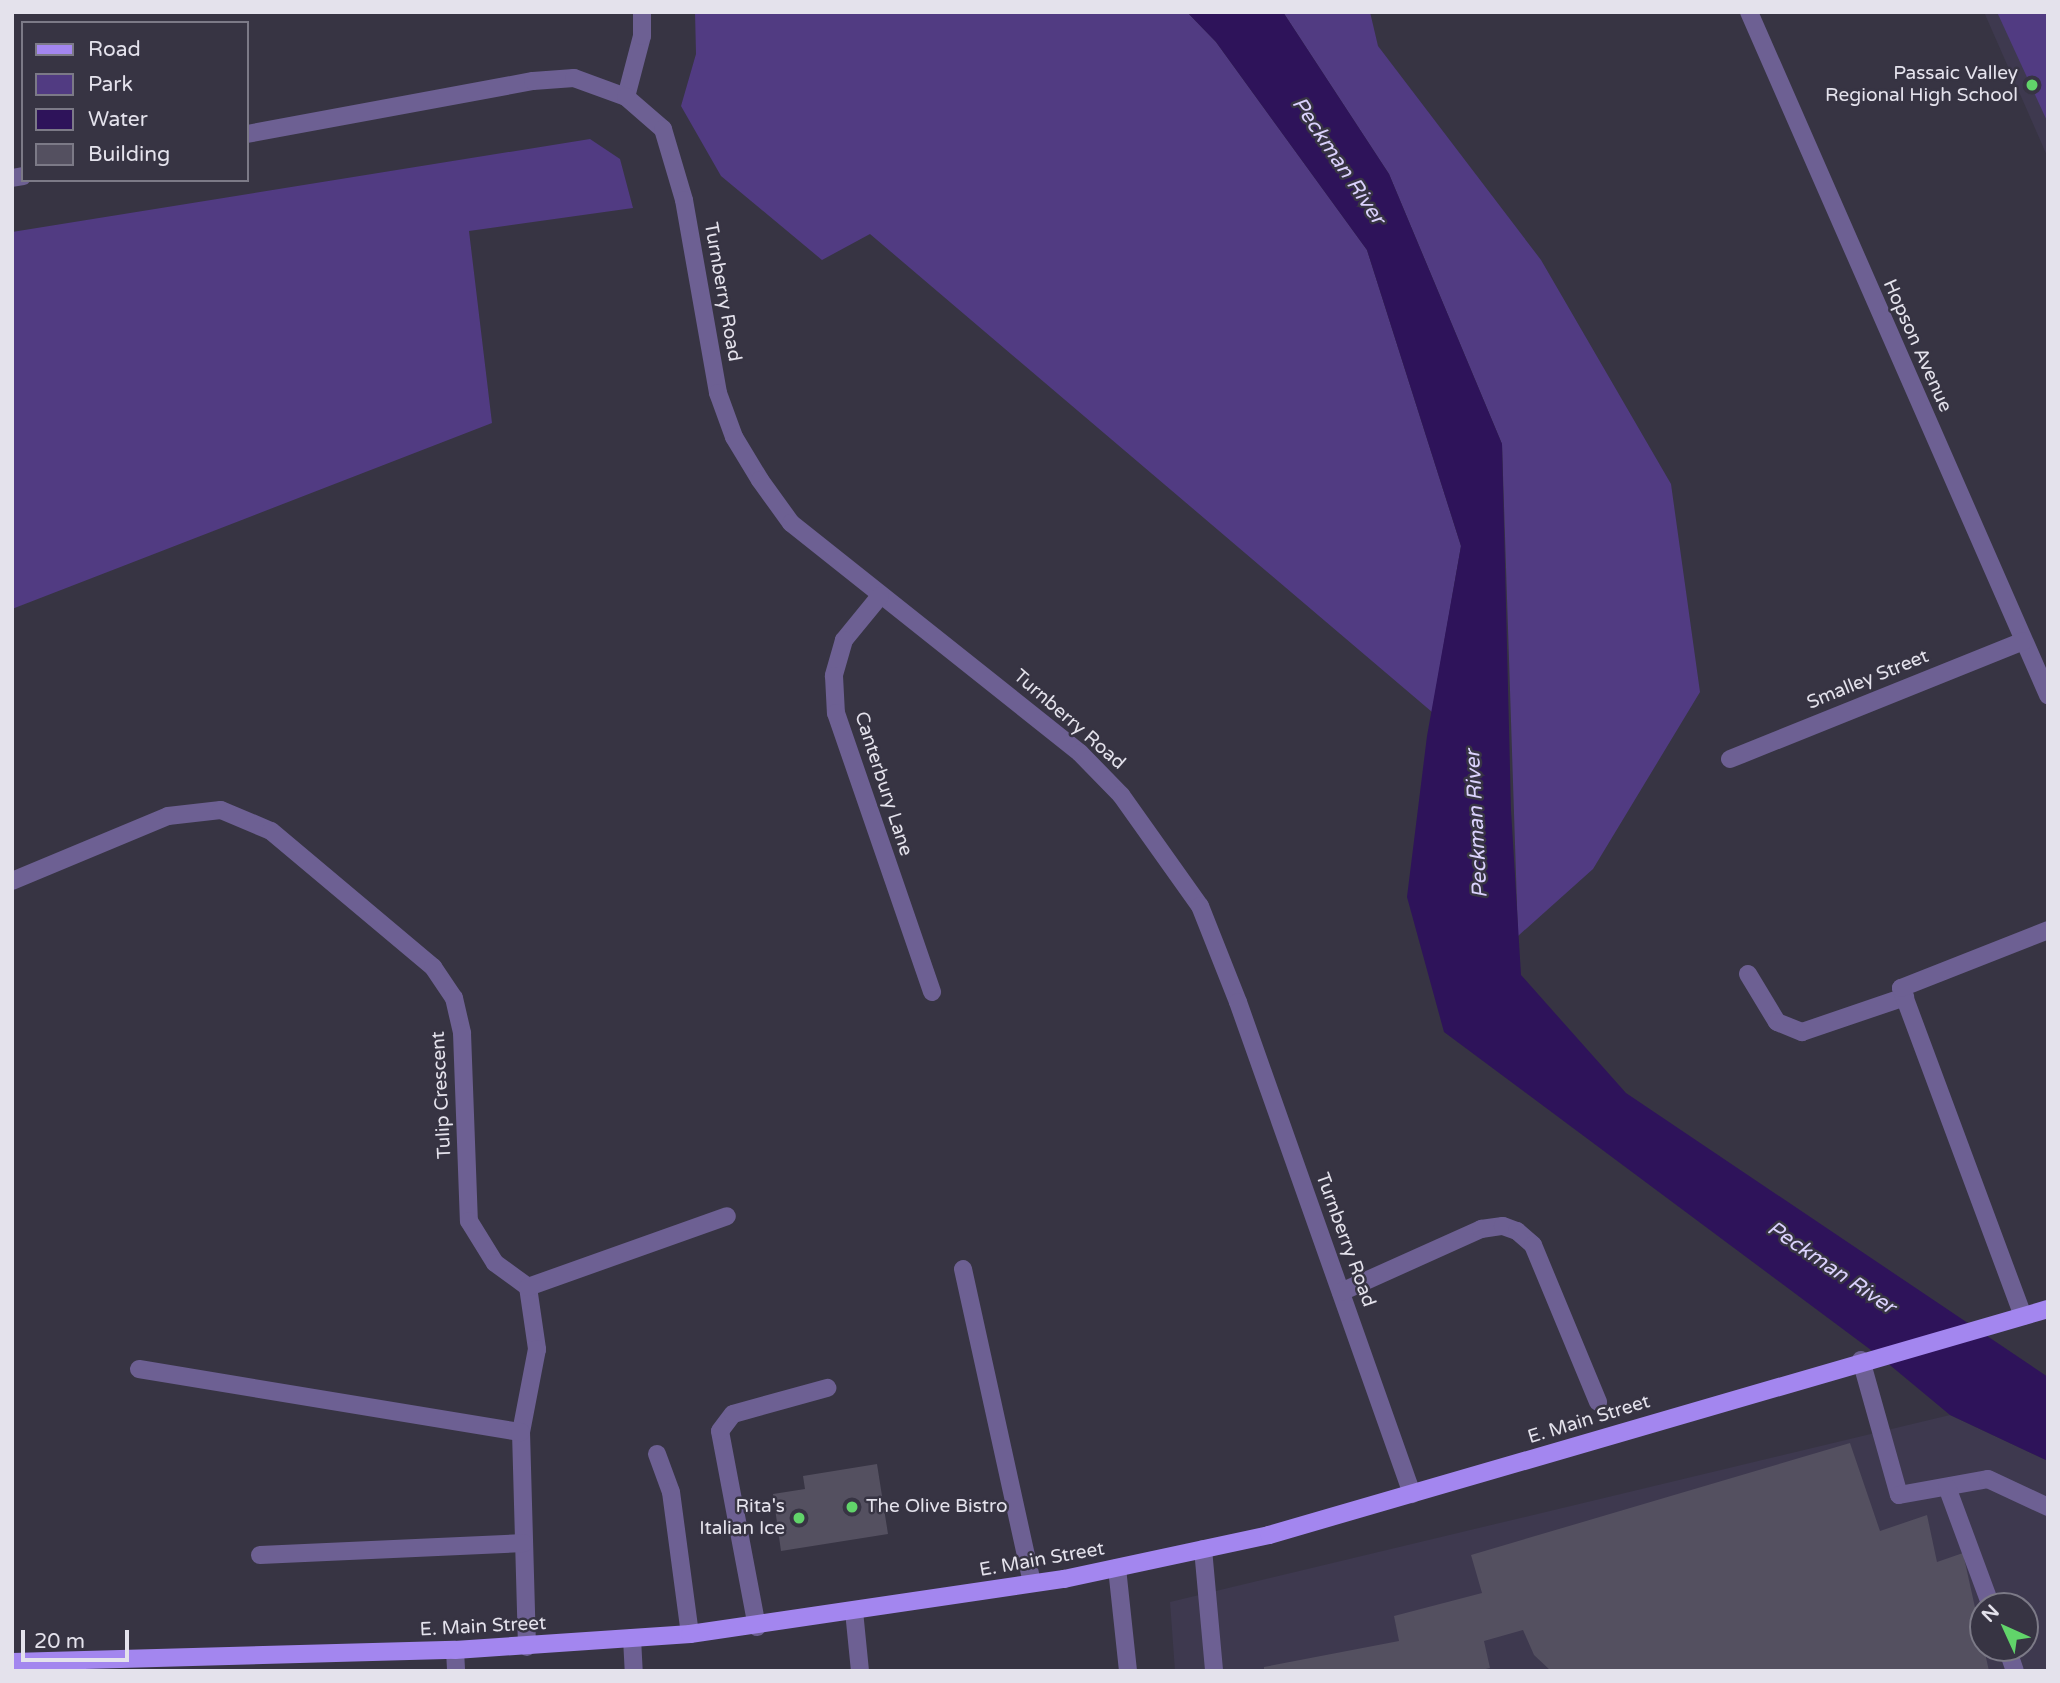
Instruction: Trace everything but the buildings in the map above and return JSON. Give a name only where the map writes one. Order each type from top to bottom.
[{"type":"main road","name":"E. Main Street","points":[[12,1662],[72,1666],[199,1664],[527,1647],[757,1627],[1032,1583],[1203,1549],[1412,1494],[1866,1359],[2048,1309]]},
{"type":"street","points":[[626,97],[642,36],[642,12]]},
{"type":"street","name":"Hopson Avenue","points":[[1749,12],[2048,695]]},
{"type":"street","name":"Turnberry Road","points":[[248,134],[533,81],[574,78],[626,97],[663,129],[684,200],[718,393],[734,438],[790,523],[1080,753],[1121,795],[1163,849],[1199,906],[1224,966],[1412,1494]]},
{"type":"street","name":"Canterbury Lane","points":[[880,596],[844,640],[834,676],[836,713],[932,992]]},
{"type":"street","name":"Smalley Street","points":[[1730,759],[2023,640]]},
{"type":"street","name":"Tulip Crescent","points":[[12,881],[168,816],[221,810],[271,831],[433,967],[454,998],[462,1032],[469,1221],[495,1263],[528,1287]]},
{"type":"street","points":[[2024,1316],[1901,988],[2048,930]]},
{"type":"street","points":[[1748,974],[1777,1021],[1802,1032],[1905,997]]},
{"type":"street","points":[[527,1647],[521,1432],[537,1349],[528,1287],[727,1216]]},
{"type":"street","points":[[1341,1292],[1481,1229],[1503,1226],[1517,1230],[1533,1245],[1598,1402]]},
{"type":"street","points":[[962,1269],[1032,1583]]},
{"type":"street","points":[[1866,1359],[1899,1495],[1988,1479],[2048,1507]]},
{"type":"street","points":[[139,1369],[521,1432]]},
{"type":"street","points":[[757,1627],[720,1431],[733,1414],[827,1388]]},
{"type":"street","points":[[657,1454],[671,1492],[690,1634]]},
{"type":"street","points":[[1947,1486],[1986,1592]]},
{"type":"street","points":[[260,1555],[524,1543]]},
{"type":"street","points":[[1203,1549],[1214,1671]]},
{"type":"street","points":[[1116,1568],[1128,1671]]},
{"type":"street","points":[[854,1611],[860,1671]]},
{"type":"street","points":[[632,1638],[634,1671]]},
{"type":"street","points":[[455,1650],[456,1671]]},
{"type":"shaded area","name":"Passaic Valley Regional High School","points":[[1984,12],[2048,12],[2048,158]]},
{"type":"shaded area","points":[[1950,1415],[2048,1461],[2048,1671],[1175,1671],[1170,1602]]},
{"type":"green space","points":[[695,12],[1187,12],[1216,42],[1367,250],[1461,546],[1432,712],[870,234],[822,260],[721,176],[681,106],[696,54]]},
{"type":"green space","points":[[1283,12],[1370,12],[1378,46],[1541,260],[1671,484],[1700,692],[1593,869],[1518,936],[1502,444],[1389,174]]},
{"type":"green space","name":"Passaic Valley Regional High School","points":[[1997,12],[2048,12],[2048,123]]},
{"type":"green space","points":[[590,139],[620,159],[633,208],[469,231],[492,423],[12,609],[12,232]]},
{"type":"water","name":"Peckman River","points":[[1187,12],[1283,12],[1389,174],[1502,444],[1511,810],[1521,975],[1626,1093],[2048,1377],[2048,1461],[1950,1415],[1879,1356],[1444,1032],[1407,897],[1427,736],[1461,546],[1367,250],[1216,42]]},
{"type":"place","name":"Passaic Valley Regional High School","points":[[2032,85]]},
{"type":"place","name":"The Olive Bistro","points":[[852,1507]]},
{"type":"place","name":"Rita's Italian Ice","points":[[799,1518]]}]
